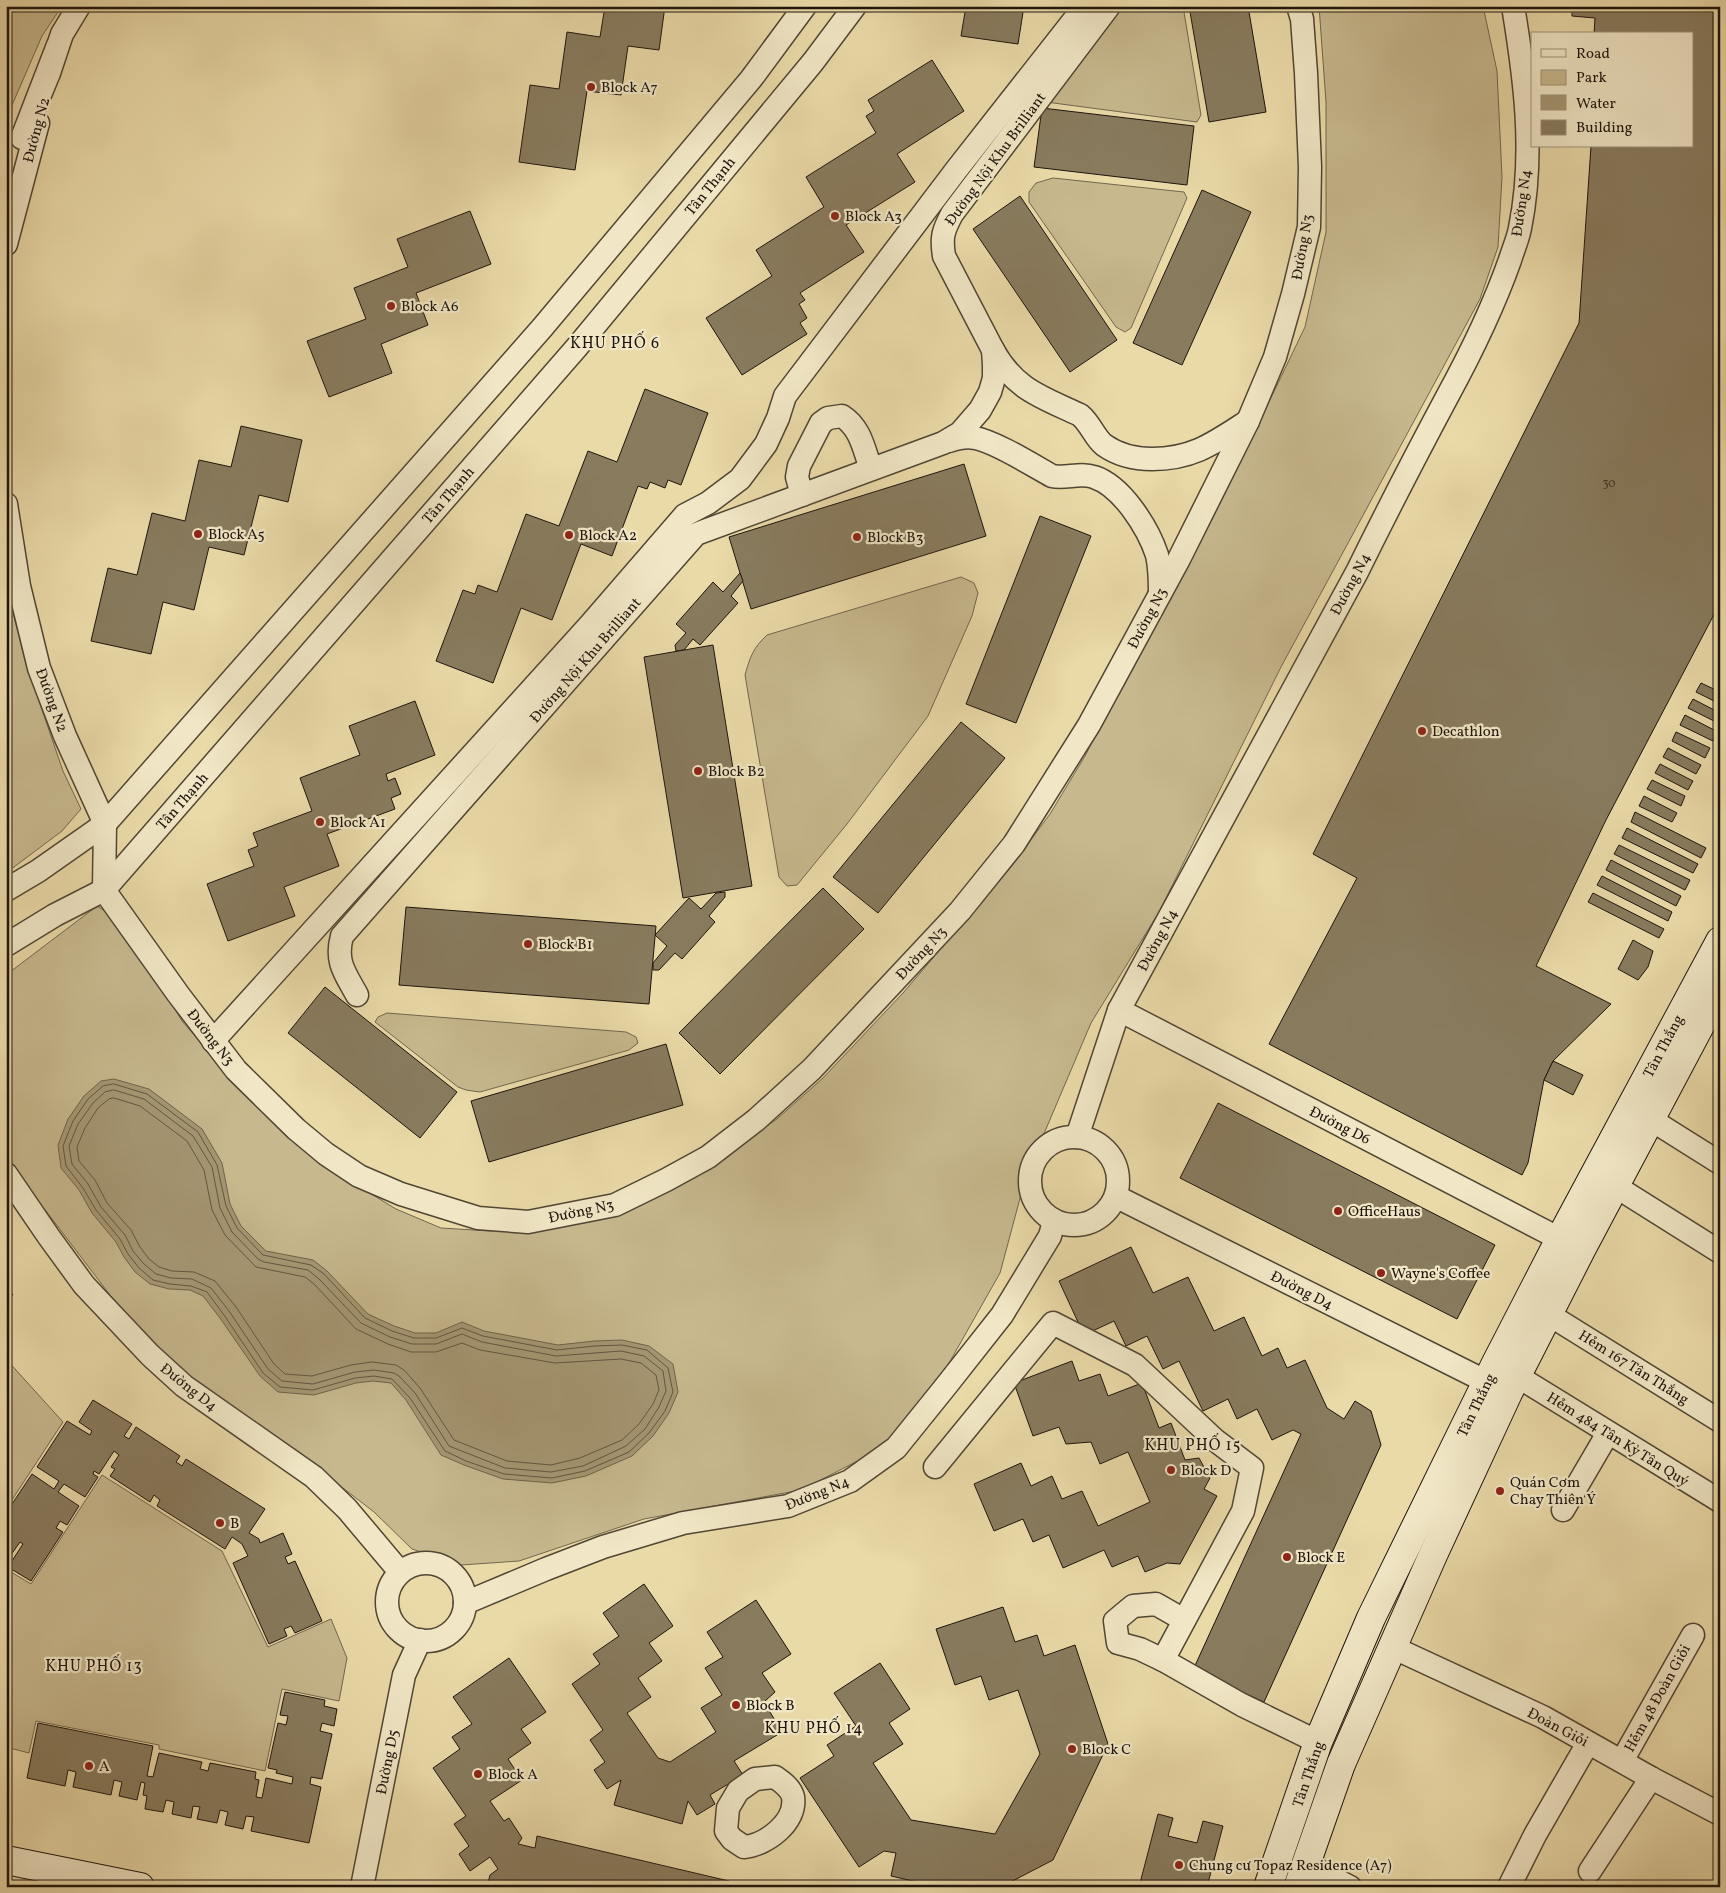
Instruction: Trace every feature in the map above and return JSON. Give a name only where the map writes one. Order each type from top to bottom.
[{"type":"street","name":"Đường N2","points":[[6,244],[58,45],[62,34],[79,6]]},
{"type":"street","points":[[6,890],[38,871],[105,824],[542,328],[751,79],[805,6]]},
{"type":"street","name":"Tân Thạnh","points":[[6,945],[55,915],[104,890],[578,347],[813,62],[855,6]]},
{"type":"street","points":[[213,1041],[583,633],[686,515],[708,503],[740,479],[766,444],[778,418],[785,396],[957,169],[1085,6]]},
{"type":"street","name":"Đường Nội Khu Brilliant","points":[[1109,6],[952,214],[943,229],[942,243],[944,256],[993,350],[1009,374],[1020,385],[1087,420],[1105,445],[1138,459],[1172,459],[1208,446],[1248,421]]},
{"type":"street","name":"Đường N3","points":[[104,890],[178,994],[236,1070],[296,1129],[326,1154],[359,1176],[400,1194],[478,1218],[528,1222],[615,1205],[708,1157],[756,1120],[812,1069],[960,911],[1014,844],[1089,725],[1160,594],[1248,421],[1275,357],[1293,294],[1309,226],[1310,167],[1306,73],[1302,19],[1298,6]]},
{"type":"street","name":"Đường N4","points":[[1077,1137],[1119,1010],[1357,572],[1490,313],[1520,229],[1525,190],[1528,146],[1526,97],[1513,6]]},
{"type":"street","name":"Đường Nội Khu Brilliant","points":[[943,443],[960,433],[974,417],[990,392],[994,378],[993,350]]},
{"type":"street","points":[[990,392],[1002,384],[1020,385]]},
{"type":"street","points":[[802,495],[796,477],[799,466],[821,423],[828,418],[842,416],[852,422],[858,432],[871,469]]},
{"type":"street","points":[[974,417],[976,431],[983,440]]},
{"type":"street","points":[[1072,476],[1082,472],[1093,460],[1098,445],[1096,434]]},
{"type":"street","name":"Đường Nội Khu Brilliant","points":[[357,995],[340,961],[338,949],[342,936],[696,534],[871,469],[964,437],[983,440],[1052,476],[1062,478],[1082,474],[1105,481],[1118,491],[1135,513],[1156,554],[1160,573],[1160,594]]},
{"type":"street","name":"Đường N2","points":[[6,504],[19,586],[39,668],[65,736],[105,824],[104,890]]},
{"type":"street","name":"Tân Thắng","points":[[1268,1887],[1318,1742],[1371,1618],[1502,1379],[1571,1245],[1720,940]]},
{"type":"street","name":"Tân Thắng","points":[[1571,1245],[1615,1186],[1720,988]]},
{"type":"street","name":"Đường D6","points":[[1119,1010],[1571,1245]]},
{"type":"street","points":[[1650,1119],[1720,1163]]},
{"type":"street","points":[[1067,1137],[1077,1137],[1096,1142],[1108,1152],[1115,1165],[1118,1179],[1117,1197],[1110,1208],[1098,1218],[1086,1224],[1072,1226],[1054,1221],[1046,1216],[1036,1205],[1030,1192],[1029,1178],[1033,1164],[1040,1151],[1052,1142],[1067,1137]]},
{"type":"street","name":"Đường D4","points":[[6,1174],[49,1238],[84,1285],[150,1356],[184,1386],[314,1477],[347,1509],[400,1572]]},
{"type":"street","points":[[1615,1186],[1720,1252]]},
{"type":"street","name":"Đường D4","points":[[1117,1197],[1502,1379]]},
{"type":"street","name":"Đường N4","points":[[465,1603],[603,1547],[683,1522],[788,1506],[850,1481],[896,1448],[986,1336],[1002,1315],[1050,1236],[1054,1221]]},
{"type":"street","name":"Hẻm 167 Tân Thắng","points":[[1538,1308],[1720,1421]]},
{"type":"street","points":[[935,1467],[1053,1323],[1135,1365],[1215,1440],[1252,1468],[1243,1511],[1163,1660]]},
{"type":"street","name":"Tân Thắng","points":[[1302,1875],[1341,1764],[1433,1555],[1502,1379]]},
{"type":"street","name":"Hẻm 484 Tân Kỳ Tân Quý","points":[[1502,1379],[1608,1433],[1720,1501]]},
{"type":"street","points":[[1563,1510],[1608,1433]]},
{"type":"street","points":[[424,1562],[448,1569],[458,1578],[464,1590],[465,1603],[462,1616],[456,1627],[439,1638],[420,1640],[408,1637],[390,1619],[387,1607],[387,1594],[392,1582],[400,1572],[411,1565],[424,1562]]},
{"type":"street","points":[[1184,1620],[1156,1604],[1133,1606],[1115,1621],[1118,1643],[1140,1649],[1163,1660],[1242,1705],[1318,1742]]},
{"type":"street","name":"Hẻm 48 Đoàn Giỏi","points":[[1622,1761],[1692,1635]]},
{"type":"street","name":"Đường D5","points":[[362,1887],[404,1675],[420,1640]]},
{"type":"street","name":"Đoàn Giỏi","points":[[1392,1647],[1543,1717],[1651,1778],[1720,1814]]},
{"type":"street","points":[[1509,1887],[1535,1835],[1588,1743]]},
{"type":"street","points":[[1590,1872],[1651,1778]]},
{"type":"street","points":[[6,1860],[140,1887]]},
{"type":"street","points":[[1302,1875],[1350,1887]]},
{"type":"green space","points":[[6,6],[62,6],[42,36],[6,119]]},
{"type":"green space","points":[[1118,6],[1183,6],[1201,115],[1197,122],[1046,102]]},
{"type":"green space","points":[[1319,6],[1483,6],[1497,71],[1502,177],[1498,247],[1480,299],[1281,667],[1159,912],[1091,1023],[1026,1176],[1000,1273],[940,1379],[881,1449],[801,1490],[644,1519],[519,1561],[461,1565],[412,1549],[374,1512],[308,1461],[211,1401],[166,1357],[110,1295],[20,1177],[6,1151],[6,975],[97,906],[112,915],[137,946],[182,1021],[239,1087],[282,1130],[317,1161],[396,1209],[441,1228],[490,1231],[542,1230],[732,1150],[777,1119],[823,1078],[903,993],[1010,868],[1050,814],[1085,756],[1266,408],[1305,327],[1326,232],[1326,102]]},
{"type":"green space","points":[[1053,178],[1184,192],[1187,198],[1131,328],[1125,332],[1116,327],[1029,202],[1029,192],[1036,183]]},
{"type":"green space","points":[[961,577],[974,583],[978,593],[972,616],[928,716],[847,824],[797,885],[787,886],[779,877],[745,675],[758,644],[767,635]]},
{"type":"green space","points":[[6,585],[25,660],[63,771],[81,809],[62,831],[6,873]]},
{"type":"green space","points":[[387,1013],[626,1032],[636,1037],[638,1043],[629,1050],[480,1092],[458,1087],[375,1022],[378,1017]]},
{"type":"green space","points":[[6,1359],[63,1422],[6,1509]]},
{"type":"green space","points":[[102,1475],[222,1551],[268,1647],[331,1619],[347,1658],[339,1701],[282,1689],[265,1771],[159,1749],[159,1745],[36,1721],[29,1753],[6,1747],[6,1569],[31,1584]]},
{"type":"water","points":[[114,1079],[149,1089],[202,1129],[222,1163],[230,1204],[241,1226],[266,1251],[313,1260],[327,1271],[368,1314],[415,1333],[436,1333],[462,1322],[484,1331],[558,1345],[622,1340],[649,1346],[673,1364],[678,1392],[669,1413],[653,1436],[632,1456],[586,1476],[552,1483],[503,1479],[441,1455],[406,1400],[391,1383],[373,1381],[356,1383],[314,1395],[278,1392],[260,1376],[203,1296],[190,1290],[169,1289],[150,1284],[135,1272],[116,1242],[92,1213],[79,1190],[61,1168],[58,1145],[68,1119],[84,1096],[101,1081]]},
{"type":"building","name":"Block A7","points":[[605,6],[665,6],[659,50],[628,46],[621,95],[587,91],[575,170],[519,162],[530,85],[559,89],[567,32],[600,37]]},
{"type":"building","points":[[966,6],[1024,6],[1018,44],[961,36]]},
{"type":"building","points":[[1189,6],[1248,6],[1266,112],[1209,122]]},
{"type":"building","points":[[1572,6],[1720,6],[1720,603],[1606,820],[1536,966],[1611,1004],[1553,1061],[1544,1080],[1528,1163],[1522,1175],[1269,1044],[1357,878],[1313,854],[1579,323],[1591,148],[1694,148],[1694,32],[1594,32],[1595,18],[1572,16]]},
{"type":"building","name":"Block A3","points":[[932,60],[964,111],[897,154],[915,182],[846,225],[864,252],[800,293],[805,300],[799,304],[807,318],[800,323],[807,334],[742,375],[706,318],[772,276],[756,250],[824,207],[806,177],[876,133],[866,116],[874,111],[868,100]]},
{"type":"building","points":[[1042,108],[1194,126],[1187,185],[1034,167]]},
{"type":"building","points":[[1202,190],[1251,212],[1182,365],[1133,343]]},
{"type":"building","points":[[1020,196],[1117,340],[1070,372],[973,229]]},
{"type":"building","name":"Block A6","points":[[470,211],[491,264],[416,293],[428,325],[381,344],[392,373],[329,397],[307,341],[366,319],[354,288],[408,267],[397,239]]},
{"type":"building","name":"Block A2","points":[[645,389],[708,413],[681,485],[668,480],[665,488],[650,482],[647,489],[638,486],[612,556],[581,544],[552,620],[521,608],[493,683],[436,661],[463,590],[475,594],[478,585],[497,592],[526,514],[559,526],[588,451],[617,462]]},
{"type":"building","name":"Block A5","points":[[241,426],[302,440],[288,502],[259,495],[244,555],[209,547],[194,610],[163,602],[151,654],[91,641],[108,568],[137,575],[152,513],[185,521],[199,460],[231,467]]},
{"type":"building","name":"Block B3","points":[[964,464],[986,536],[751,609],[729,537]]},
{"type":"building","points":[[1040,516],[1091,536],[1016,723],[966,704]]},
{"type":"building","points":[[740,573],[743,581],[731,596],[738,603],[700,645],[693,639],[684,650],[676,651],[675,645],[686,633],[676,624],[713,582],[723,592]]},
{"type":"building","name":"Block B2","points":[[713,645],[752,886],[683,898],[644,657]]},
{"type":"building","points":[[1701,683],[1720,692],[1720,704],[1696,692]]},
{"type":"building","points":[[1693,699],[1720,713],[1720,724],[1688,708]]},
{"type":"building","name":"Block A1","points":[[415,701],[435,755],[386,774],[388,781],[395,778],[401,794],[391,798],[395,809],[327,834],[339,866],[284,887],[295,916],[228,941],[207,884],[254,866],[248,850],[258,846],[253,833],[312,811],[300,778],[360,755],[349,726]]},
{"type":"building","points":[[1685,715],[1718,732],[1713,741],[1680,725]]},
{"type":"building","points":[[961,722],[1005,758],[878,913],[833,877]]},
{"type":"building","points":[[1676,732],[1710,748],[1705,758],[1672,741]]},
{"type":"building","points":[[1668,748],[1701,765],[1696,774],[1663,757]]},
{"type":"building","points":[[1660,764],[1693,781],[1688,790],[1655,773]]},
{"type":"building","points":[[1652,780],[1685,796],[1681,806],[1647,789]]},
{"type":"building","points":[[1644,796],[1677,813],[1672,822],[1639,806]]},
{"type":"building","points":[[1635,812],[1706,848],[1701,858],[1631,822]]},
{"type":"building","points":[[1627,828],[1698,864],[1693,873],[1622,838]]},
{"type":"building","points":[[1619,845],[1690,880],[1685,890],[1614,854]]},
{"type":"building","points":[[1611,860],[1681,896],[1676,906],[1606,870]]},
{"type":"building","points":[[1602,876],[1672,912],[1668,921],[1597,885]]},
{"type":"building","points":[[823,888],[864,929],[720,1074],[679,1033]]},
{"type":"building","points":[[725,892],[725,897],[709,916],[715,922],[682,959],[675,953],[659,970],[653,970],[653,963],[667,946],[655,935],[689,898],[701,909],[716,893]]},
{"type":"building","points":[[1593,893],[1664,929],[1659,938],[1588,902]]},
{"type":"building","name":"Block B1","points":[[406,907],[656,926],[649,1004],[399,985]]},
{"type":"building","points":[[1633,940],[1653,951],[1648,967],[1638,980],[1618,969]]},
{"type":"building","points":[[325,987],[457,1092],[420,1138],[288,1033]]},
{"type":"building","points":[[666,1044],[683,1105],[489,1162],[471,1101]]},
{"type":"building","points":[[1553,1061],[1583,1075],[1573,1095],[1544,1080]]},
{"type":"building","name":"OfficeHaus","points":[[1218,1103],[1495,1245],[1457,1319],[1180,1178]]},
{"type":"building","name":"Block E","points":[[1131,1247],[1153,1293],[1188,1277],[1214,1331],[1244,1317],[1262,1356],[1278,1348],[1287,1368],[1305,1360],[1327,1408],[1344,1419],[1355,1401],[1371,1411],[1381,1445],[1264,1702],[1193,1670],[1301,1434],[1293,1430],[1272,1440],[1257,1409],[1237,1419],[1228,1399],[1203,1411],[1179,1361],[1163,1369],[1147,1336],[1126,1346],[1114,1321],[1084,1335],[1059,1281]]},
{"type":"building","points":[[6,1284],[13,1295],[6,1299]]},
{"type":"building","name":"Block D","points":[[1072,1361],[1079,1381],[1100,1374],[1108,1396],[1142,1383],[1159,1428],[1171,1423],[1185,1460],[1199,1458],[1210,1478],[1204,1489],[1217,1496],[1180,1564],[1167,1563],[1145,1572],[1138,1556],[1112,1567],[1104,1550],[1063,1568],[1049,1535],[1033,1542],[1023,1519],[994,1531],[974,1484],[1021,1463],[1031,1486],[1052,1476],[1062,1499],[1082,1491],[1098,1526],[1150,1502],[1128,1452],[1100,1464],[1091,1442],[1066,1444],[1059,1427],[1033,1436],[1014,1383]]},
{"type":"building","name":"B","points":[[93,1400],[132,1424],[124,1436],[129,1439],[136,1427],[180,1456],[176,1462],[182,1466],[186,1459],[265,1509],[249,1533],[259,1539],[260,1543],[283,1533],[292,1554],[285,1557],[288,1564],[295,1561],[322,1621],[295,1633],[291,1626],[284,1629],[287,1636],[269,1644],[233,1563],[248,1556],[242,1544],[232,1537],[225,1549],[157,1506],[160,1500],[154,1495],[150,1502],[110,1476],[115,1469],[111,1467],[119,1455],[114,1451],[99,1474],[94,1471],[93,1474],[98,1477],[85,1497],[64,1484],[58,1492],[79,1506],[67,1525],[60,1521],[56,1528],[63,1532],[31,1581],[8,1567],[23,1544],[20,1542],[6,1562],[6,1522],[9,1524],[11,1521],[6,1518],[6,1513],[32,1474],[54,1489],[59,1481],[37,1467],[67,1421],[90,1435],[92,1431],[79,1422]]},
{"type":"building","name":"Block B","points":[[644,1584],[673,1626],[649,1643],[662,1661],[638,1678],[651,1697],[627,1713],[658,1758],[670,1762],[716,1732],[701,1708],[722,1695],[705,1668],[723,1657],[707,1632],[756,1600],[791,1654],[762,1673],[775,1692],[764,1702],[782,1732],[734,1761],[743,1775],[710,1795],[715,1804],[697,1815],[688,1801],[682,1824],[614,1805],[621,1780],[607,1789],[594,1770],[605,1762],[590,1740],[603,1730],[572,1684],[600,1664],[593,1654],[619,1636],[603,1613]]},
{"type":"building","name":"Block C","points":[[1003,1607],[1015,1642],[1037,1635],[1044,1656],[1075,1645],[1108,1744],[1053,1860],[1001,1887],[939,1887],[891,1876],[896,1853],[884,1851],[859,1867],[800,1778],[834,1756],[827,1745],[856,1726],[834,1693],[880,1663],[910,1709],[889,1723],[903,1744],[873,1763],[911,1820],[995,1834],[1040,1754],[1018,1690],[989,1700],[981,1676],[955,1685],[936,1629]]},
{"type":"building","name":"Block A","points":[[509,1658],[546,1712],[521,1729],[531,1743],[508,1759],[522,1780],[490,1801],[504,1821],[509,1818],[522,1838],[518,1844],[535,1848],[537,1836],[729,1881],[727,1887],[487,1887],[490,1875],[498,1869],[490,1857],[470,1871],[459,1854],[469,1846],[454,1824],[466,1816],[433,1768],[460,1749],[452,1737],[472,1724],[453,1697]]},
{"type":"building","name":"A","points":[[285,1692],[325,1700],[324,1706],[337,1709],[334,1726],[322,1723],[320,1731],[332,1734],[322,1779],[311,1777],[310,1784],[321,1787],[309,1843],[251,1831],[254,1817],[246,1816],[243,1829],[225,1825],[228,1812],[220,1810],[217,1823],[197,1819],[200,1807],[193,1806],[191,1818],[172,1814],[174,1802],[166,1800],[163,1812],[145,1809],[147,1796],[143,1795],[145,1783],[141,1782],[137,1800],[119,1796],[122,1782],[114,1780],[111,1795],[73,1787],[76,1772],[68,1770],[65,1786],[27,1778],[38,1723],[153,1746],[147,1776],[153,1777],[159,1753],[202,1762],[200,1769],[208,1771],[210,1763],[256,1772],[255,1779],[259,1780],[256,1797],[262,1798],[266,1778],[292,1784],[293,1777],[276,1773],[277,1770],[268,1768],[278,1723],[286,1725],[288,1716],[280,1715]]},
{"type":"building","name":"Chung cư Topaz Residence (A7)","points":[[1158,1814],[1173,1818],[1168,1836],[1197,1843],[1203,1821],[1223,1826],[1207,1887],[1139,1887]]},
{"type":"place","name":"Block A7","points":[[591,87]]},
{"type":"place","name":"Block A3","points":[[835,216]]},
{"type":"place","name":"Block A6","points":[[391,306]]},
{"type":"place","name":"Block A5","points":[[198,534]]},
{"type":"place","name":"Block A2","points":[[569,535]]},
{"type":"place","name":"Block B3","points":[[857,537]]},
{"type":"place","name":"Decathlon","points":[[1422,731]]},
{"type":"place","name":"Block B2","points":[[698,771]]},
{"type":"place","name":"Block A1","points":[[320,822]]},
{"type":"place","name":"Block B1","points":[[528,944]]},
{"type":"place","name":"OfficeHaus","points":[[1338,1211]]},
{"type":"place","name":"Wayne's Coffee","points":[[1381,1273]]},
{"type":"place","name":"Block D","points":[[1171,1470]]},
{"type":"place","name":"Quán Cơm Chay Thiên Ý","points":[[1500,1491]]},
{"type":"place","name":"B","points":[[220,1523]]},
{"type":"place","name":"Block E","points":[[1287,1557]]},
{"type":"place","name":"Block B","points":[[736,1705]]},
{"type":"place","name":"Block C","points":[[1072,1749]]},
{"type":"place","name":"A","points":[[89,1766]]},
{"type":"place","name":"Block A","points":[[478,1774]]},
{"type":"place","name":"Chung cư Topaz Residence (A7)","points":[[1179,1865]]},
{"type":"district","name":"KHU PHỐ 6","points":[[615,342]]},
{"type":"district","name":"KHU PHỐ 15","points":[[1193,1444]]},
{"type":"district","name":"KHU PHỐ 13","points":[[94,1665]]},
{"type":"district","name":"KHU PHỐ 14","points":[[814,1727]]}]
